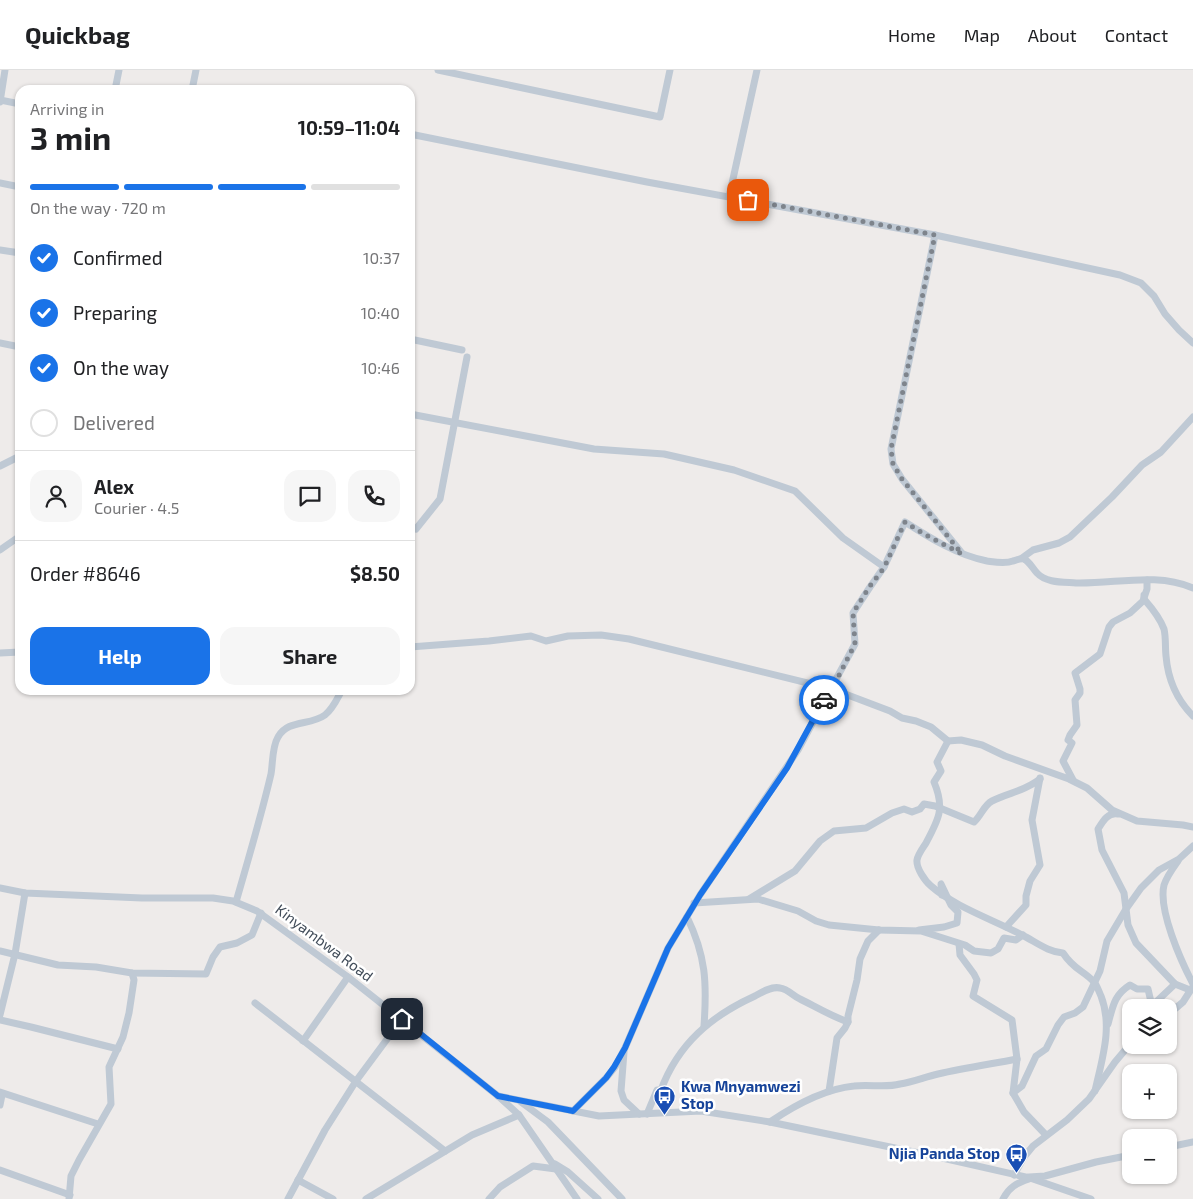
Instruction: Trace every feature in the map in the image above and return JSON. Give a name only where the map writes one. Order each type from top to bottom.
[{"type":"street","points":[[5,70],[0,101],[15,103]]},
{"type":"street","points":[[116,85],[119,70]]},
{"type":"street","points":[[194,85],[196,70]]},
{"type":"street","points":[[438,70],[660,117],[670,70]]},
{"type":"street","points":[[729,197],[757,70]]},
{"type":"street","points":[[415,135],[647,182],[935,235],[1120,275],[1141,283],[1154,296],[1174,325],[1193,343]]},
{"type":"street","points":[[0,184],[15,186]]},
{"type":"street","points":[[935,235],[891,449],[892,458],[902,479],[962,554]]},
{"type":"street","points":[[0,250],[15,252]]},
{"type":"street","points":[[415,340],[462,350]]},
{"type":"street","points":[[0,343],[15,346]]},
{"type":"street","points":[[416,529],[440,499],[467,357]]},
{"type":"street","points":[[415,415],[594,449],[664,454],[734,470],[772,482],[795,491],[830,526],[884,568]]},
{"type":"street","points":[[573,1111],[606,1078],[614,1067],[625,1048],[668,948],[694,903],[787,768],[832,689],[855,644],[853,613],[884,568],[905,522],[962,554],[986,561],[1013,562],[1034,550],[1059,543],[1070,536],[1112,497],[1142,465],[1161,452],[1191,420]]},
{"type":"street","points":[[0,466],[15,458]]},
{"type":"street","points":[[0,550],[15,540]]},
{"type":"street","points":[[1022,558],[1045,580],[1079,583],[1157,579],[1176,582],[1193,588]]},
{"type":"street","points":[[1073,781],[1062,761],[1072,743],[1068,740],[1070,735],[1077,725],[1075,700],[1080,689],[1076,672],[1100,654],[1109,627],[1113,622],[1130,613],[1143,601],[1147,580]]},
{"type":"street","points":[[1144,595],[1144,599],[1164,628],[1166,658],[1172,687],[1177,698],[1193,716]]},
{"type":"street","points":[[415,647],[531,636],[546,641],[568,636],[601,635],[629,639],[832,689],[890,711],[902,718],[931,727],[948,741],[962,740],[982,745],[1005,756],[1073,781],[1087,788],[1112,810],[1121,814],[1143,822],[1184,825],[1193,828]]},
{"type":"street","points":[[0,653],[15,652]]},
{"type":"street","points":[[236,902],[271,773],[275,744],[288,726],[308,722],[325,715],[335,704],[340,695]]},
{"type":"street","points":[[948,741],[937,762],[941,771],[934,782],[941,808],[932,832],[917,861],[926,881],[944,895],[1054,953],[1063,953],[1070,964],[1095,982],[1105,1010],[1107,1028]]},
{"type":"street","points":[[1006,927],[1026,905],[1030,881],[1040,864],[1032,820],[1042,769]]},
{"type":"street","points":[[749,899],[795,871],[820,841],[834,831],[866,828],[892,813],[904,809],[912,812],[920,809],[924,804],[941,808],[974,822],[991,802],[1013,791],[1026,789],[1040,779]]},
{"type":"street","points":[[1121,814],[1113,813],[1108,816],[1098,829],[1102,850],[1124,893],[1128,925],[1136,943],[1175,984],[1192,987]]},
{"type":"street","points":[[1013,1093],[1022,1086],[1036,1056],[1046,1049],[1064,1017],[1075,1014],[1082,1008],[1095,982],[1107,941],[1126,909],[1159,870],[1179,859],[1193,846]]},
{"type":"street","points":[[1179,859],[1164,885],[1164,904],[1177,948],[1192,987]]},
{"type":"street","points":[[694,903],[758,900],[798,911],[822,923],[880,930],[912,930],[944,927],[957,923],[958,912],[951,905],[941,884],[942,899],[944,895]]},
{"type":"street","name":"Kinyambwa Road","points":[[0,888],[24,893],[142,898],[213,898],[236,902],[261,913],[402,1019],[519,1115],[577,1199]]},
{"type":"street","points":[[0,1014],[15,954],[24,893]]},
{"type":"street","points":[[0,951],[58,964],[132,973],[206,974],[212,957],[220,948],[237,943],[252,935],[261,913]]},
{"type":"street","points":[[687,917],[695,934],[706,973],[704,1026]]},
{"type":"street","points":[[829,1092],[837,1038],[848,1022],[862,953],[868,941],[880,930]]},
{"type":"street","points":[[912,930],[965,945],[974,951],[992,954],[998,949],[1004,938],[1016,940],[1023,935]]},
{"type":"street","points":[[959,944],[960,955],[977,980],[974,996],[1012,1020],[1017,1059],[1013,1093],[1024,1112],[1046,1136]]},
{"type":"street","points":[[0,1170],[69,1197],[71,1176],[88,1141],[111,1104],[109,1067],[118,1049],[129,1013],[134,980],[132,973]]},
{"type":"street","points":[[303,1041],[348,977]]},
{"type":"street","points":[[1095,1091],[1107,1028],[1113,1006],[1120,992],[1130,985],[1137,989],[1148,989],[1151,1002],[1156,1002],[1175,984]]},
{"type":"street","points":[[643,1114],[657,1090],[661,1090],[668,1072],[680,1051],[704,1026],[742,1002],[767,990],[778,987],[786,990],[824,1013],[848,1022]]},
{"type":"street","points":[[1177,1008],[1180,1006],[1192,987]]},
{"type":"street","points":[[254,1003],[445,1151]]},
{"type":"street","points":[[288,1199],[325,1130],[356,1081],[402,1019]]},
{"type":"street","points":[[0,1020],[118,1049]]},
{"type":"street","points":[[625,1048],[621,1091],[627,1104],[643,1114]]},
{"type":"street","points":[[1014,1175],[1029,1150],[1080,1108],[1122,1054]]},
{"type":"street","points":[[770,1122],[789,1109],[829,1092],[852,1086],[900,1084],[939,1074],[1017,1059]]},
{"type":"street","points":[[0,1105],[1,1094],[98,1124]]},
{"type":"street","points":[[498,1096],[599,1116],[701,1111],[770,1122],[1030,1178],[1091,1199]]},
{"type":"street","points":[[519,1100],[548,1122],[622,1199]]},
{"type":"street","points":[[366,1199],[378,1196],[472,1134],[519,1115]]},
{"type":"street","points":[[1177,1145],[1192,1141]]},
{"type":"street","points":[[1022,1177],[1045,1176],[1122,1157]]},
{"type":"street","points":[[489,1199],[500,1187],[533,1166],[554,1166],[568,1172],[598,1199]]},
{"type":"street","points":[[1003,1199],[1010,1188],[1030,1178]]},
{"type":"street","points":[[298,1180],[333,1199]]},
{"type":"way so far","points":[[748,200],[935,235],[891,449],[893,464],[902,479],[962,554],[905,522],[891,549],[884,568],[853,613],[855,644],[832,689],[824,700]]},
{"type":"place","name":"Kwa Mnyamwezi Stop","points":[[665,1115]]},
{"type":"place","name":"Njia Panda Stop","points":[[1016,1173]]},
{"type":"route","points":[[402,1019],[498,1096],[573,1111],[606,1078],[614,1067],[625,1048],[653,979],[668,948],[694,903],[787,768],[824,700]]}]
